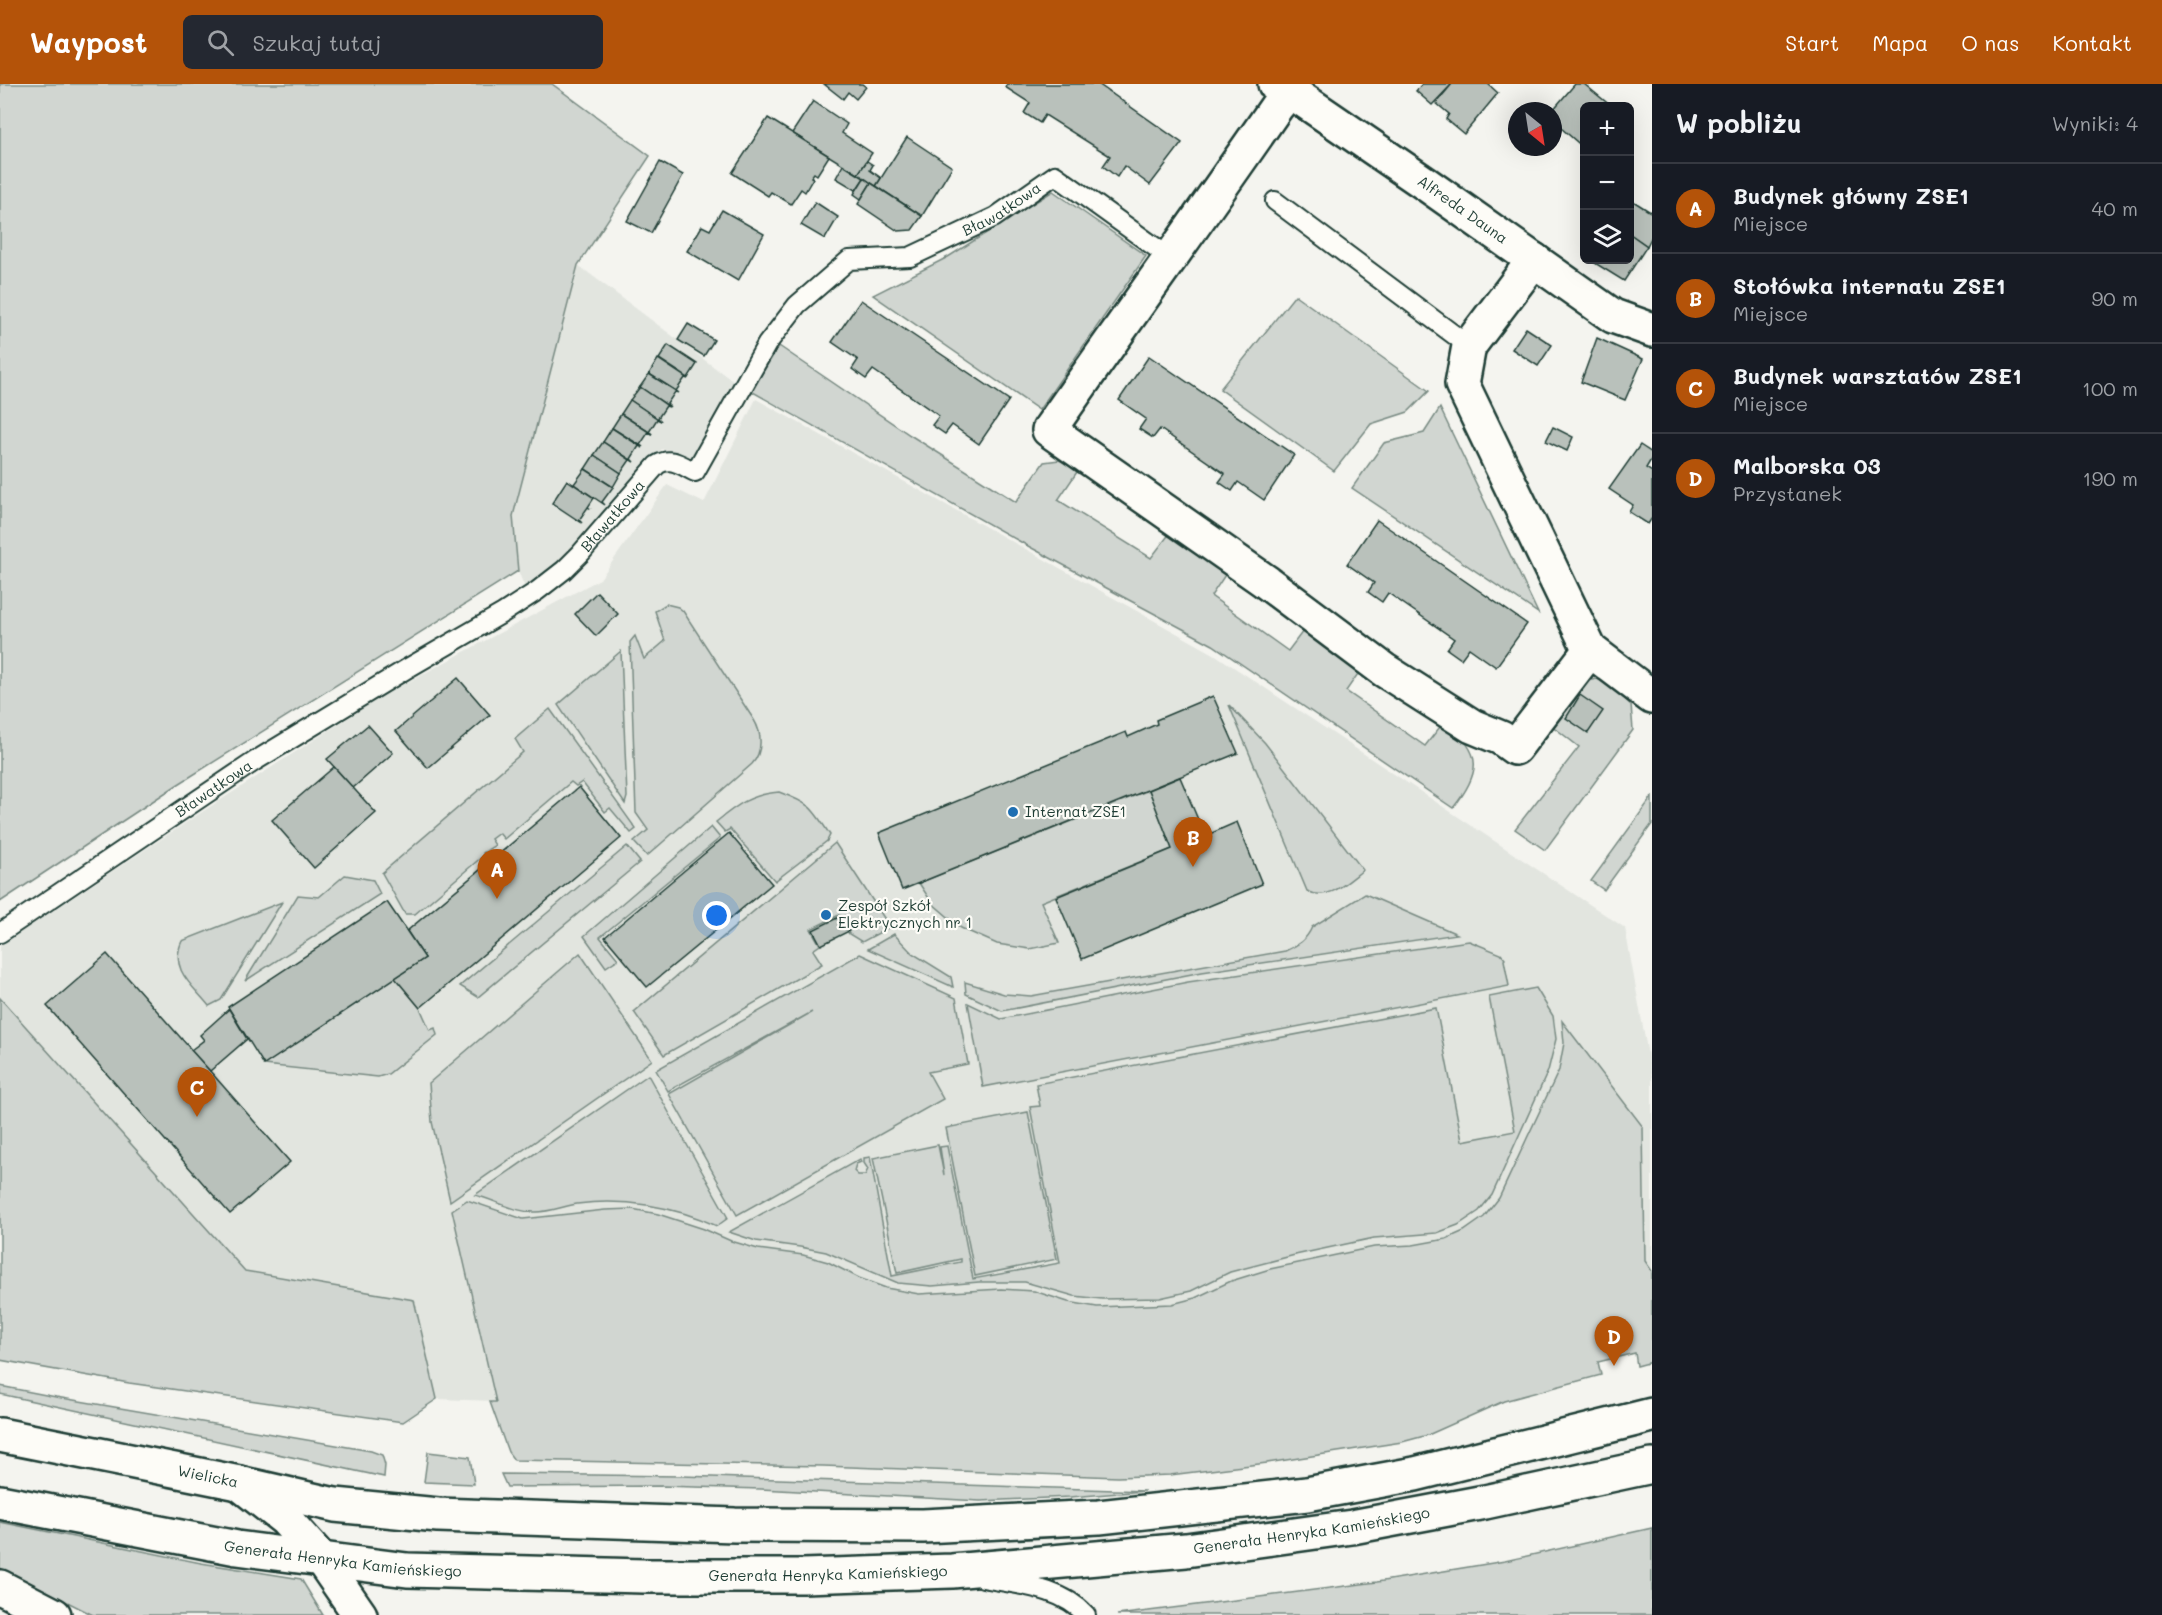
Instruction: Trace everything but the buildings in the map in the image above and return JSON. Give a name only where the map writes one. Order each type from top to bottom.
[{"type":"main road","points":[[1282,88],[1277,106],[1202,216],[1169,257],[1049,430],[1265,581],[1384,670],[1472,726],[1501,738],[1515,748],[1590,650]]},
{"type":"main road","name":"Alfreda Dauna","points":[[1282,88],[1614,316],[1652,330]]},
{"type":"main road","points":[[1534,260],[1469,346],[1462,384],[1590,650],[1652,697]]},
{"type":"main road","points":[[239,1483],[335,1505],[438,1515],[735,1526],[923,1526],[1020,1522],[1099,1517],[1307,1494],[1415,1474],[1652,1415]]},
{"type":"main road","name":"Wielicka","points":[[0,1435],[239,1483],[285,1519],[321,1560],[360,1615]]},
{"type":"main road","name":"Generała Henryka Kamieńskiego","points":[[0,1502],[237,1548],[407,1570],[644,1576],[803,1576],[952,1571],[1186,1550],[1352,1527],[1496,1500],[1652,1466]]},
{"type":"main road","points":[[0,1587],[54,1615]]},
{"type":"lane","name":"Bławatkowa","points":[[0,933],[255,761],[537,591],[581,553],[657,465],[665,460],[673,460],[695,472],[766,344],[797,306],[849,261],[910,257],[995,217],[1055,175],[1169,257]]},
{"type":"lane","points":[[1275,201],[1469,346]]},
{"type":"lane","points":[[952,1571],[1053,1593],[1065,1598],[1086,1615]]},
{"type":"shaded area","points":[[0,84],[552,84],[650,156],[578,265],[513,516],[518,571],[177,785],[0,902]]},
{"type":"shaded area","points":[[1053,191],[1146,256],[1039,410],[873,295],[948,257]]},
{"type":"shaded area","points":[[578,265],[734,382],[689,461],[662,449],[564,565],[526,590],[518,571],[513,516]]},
{"type":"shaded area","points":[[1295,295],[1429,391],[1408,412],[1371,424],[1334,471],[1220,389]]},
{"type":"shaded area","points":[[779,346],[910,435],[1016,502],[1044,462],[1059,460],[1079,469],[1058,500],[1151,558],[1170,533],[1225,575],[1211,596],[1288,651],[1303,631],[1313,631],[1360,671],[1346,691],[1425,746],[1439,728],[1446,725],[1459,735],[1472,754],[1474,764],[1473,774],[1462,796],[1453,808],[1213,645],[1028,546],[751,391]]},
{"type":"shaded area","name":"Zespół Szkół Elektrycznych nr 1","points":[[756,399],[1214,654],[1625,928],[1652,1077],[1652,1316],[814,1412],[437,1399],[0,1195],[0,946],[384,695],[600,579],[667,485],[704,503]]},
{"type":"shaded area","points":[[1440,408],[1538,613],[1352,488],[1384,443],[1424,433]]},
{"type":"shaded area","points":[[666,604],[683,611],[754,720],[759,731],[760,748],[752,764],[647,856],[634,842],[648,830],[636,813],[630,642],[635,636],[644,659],[665,641],[655,611]]},
{"type":"shaded area","points":[[621,651],[627,797],[625,804],[558,705]]},
{"type":"shaded area","points":[[1597,679],[1609,684],[1631,705],[1633,730],[1545,850],[1515,829],[1579,747],[1551,725],[1586,681]]},
{"type":"shaded area","points":[[1229,705],[1265,743],[1363,870],[1336,890],[1322,894],[1307,891]]},
{"type":"shaded area","points":[[550,709],[636,829],[631,833],[610,808],[605,812],[582,782],[576,786],[571,782],[504,839],[499,833],[491,839],[495,845],[415,914],[405,914],[382,873],[523,752],[515,739]]},
{"type":"shaded area","points":[[1149,790],[1172,849],[1041,902],[1059,943],[1030,949],[997,944],[961,928],[932,903],[919,883]]},
{"type":"shaded area","points":[[779,792],[810,808],[830,835],[827,841],[775,881],[730,829],[725,832],[716,822],[745,801],[760,795]]},
{"type":"shaded area","points":[[1652,797],[1652,824],[1604,890],[1591,881]]},
{"type":"shaded area","points":[[711,827],[720,838],[600,937],[618,959],[606,967],[584,936]]},
{"type":"shaded area","points":[[835,843],[890,927],[862,942],[849,934],[839,915],[811,929],[820,945],[813,950],[822,964],[664,1055],[634,1012]]},
{"type":"shaded area","points":[[627,846],[640,862],[478,997],[460,986]]},
{"type":"shaded area","points":[[345,875],[373,880],[380,894],[245,981],[298,895],[319,897]]},
{"type":"shaded area","points":[[1365,894],[1457,934],[1202,972],[1002,1011],[966,994],[965,982],[1004,994],[1031,996],[1285,951],[1304,939],[1312,927]]},
{"type":"shaded area","points":[[282,902],[221,1000],[209,1006],[180,968],[178,960],[182,941]]},
{"type":"shaded area","points":[[894,934],[912,953],[951,977],[953,987],[868,949]]},
{"type":"shaded area","points":[[1469,941],[1501,954],[1505,959],[1509,986],[983,1087],[968,1003],[1001,1019],[1188,982]]},
{"type":"shaded area","points":[[580,953],[652,1060],[450,1201],[432,1122],[429,1083]]},
{"type":"shaded area","points":[[860,954],[956,998],[968,1064],[928,1072],[943,1099],[737,1215],[669,1094],[812,1012],[668,1091],[656,1070]]},
{"type":"shaded area","points":[[395,978],[420,1008],[430,1030],[435,1028],[437,1035],[388,1074],[378,1077],[264,1065]]},
{"type":"shaded area","points":[[1536,988],[1553,1016],[1556,1039],[1548,1071],[1492,1195],[1479,1211],[1458,1225],[1437,1233],[1374,1238],[1295,1255],[1230,1272],[1191,1291],[1160,1298],[1102,1299],[1074,1296],[1025,1282],[979,1282],[932,1286],[898,1283],[826,1252],[756,1241],[729,1232],[860,1159],[861,1162],[856,1164],[854,1171],[858,1175],[865,1175],[868,1169],[864,1158],[870,1157],[892,1276],[961,1262],[961,1259],[897,1273],[873,1158],[938,1145],[944,1175],[940,1147],[947,1146],[973,1279],[1060,1263],[1030,1107],[1040,1106],[1036,1084],[1436,1008],[1462,1141],[1515,1131],[1489,997]]},
{"type":"shaded area","points":[[0,998],[245,1271],[414,1300],[437,1399],[403,1422],[129,1383],[0,1360]]},
{"type":"shaded area","points":[[1562,1021],[1643,1127],[1645,1261],[1652,1271],[1652,1362],[1637,1366],[1635,1353],[1598,1362],[1601,1375],[1504,1401],[1428,1435],[1402,1442],[1170,1475],[1118,1477],[823,1466],[514,1460],[508,1452],[490,1402],[496,1402],[452,1210],[467,1200],[523,1219],[632,1209],[658,1214],[704,1229],[731,1241],[758,1249],[803,1255],[828,1262],[859,1278],[886,1288],[919,1294],[1001,1289],[1034,1291],[1068,1302],[1097,1307],[1172,1304],[1195,1298],[1231,1281],[1270,1269],[1374,1247],[1413,1245],[1446,1239],[1464,1231],[1484,1217],[1499,1198],[1559,1070],[1564,1043]]},
{"type":"shaded area","points":[[648,1075],[728,1218],[717,1226],[684,1213],[648,1205],[595,1202],[528,1212],[475,1195]]},
{"type":"shaded area","points":[[1028,1112],[1057,1259],[975,1276],[946,1128]]},
{"type":"shaded area","points":[[0,1386],[371,1451],[382,1455],[385,1465],[384,1477],[0,1394]]},
{"type":"shaded area","points":[[428,1452],[470,1457],[474,1484],[424,1482]]},
{"type":"shaded area","points":[[501,1474],[682,1476],[1145,1491],[980,1501],[662,1486],[507,1487]]},
{"type":"shaded area","points":[[0,1522],[201,1563],[301,1579],[323,1615],[93,1615],[0,1568]]},
{"type":"shaded area","points":[[1652,1528],[1652,1615],[1117,1615],[1377,1582],[1505,1561]]},
{"type":"place","name":"Internat ZSE1","points":[[1013,812]]},
{"type":"place","name":"Stołówka internatu ZSE1","points":[[1193,867]]},
{"type":"place","name":"Budynek główny ZSE1","points":[[497,899]]},
{"type":"place","name":"Zespół Szkół Elektrycznych nr 1","points":[[826,915]]},
{"type":"place","name":"Budynek warsztatów ZSE1","points":[[197,1117]]},
{"type":"place","name":"Malborska 03","points":[[1614,1366]]}]
